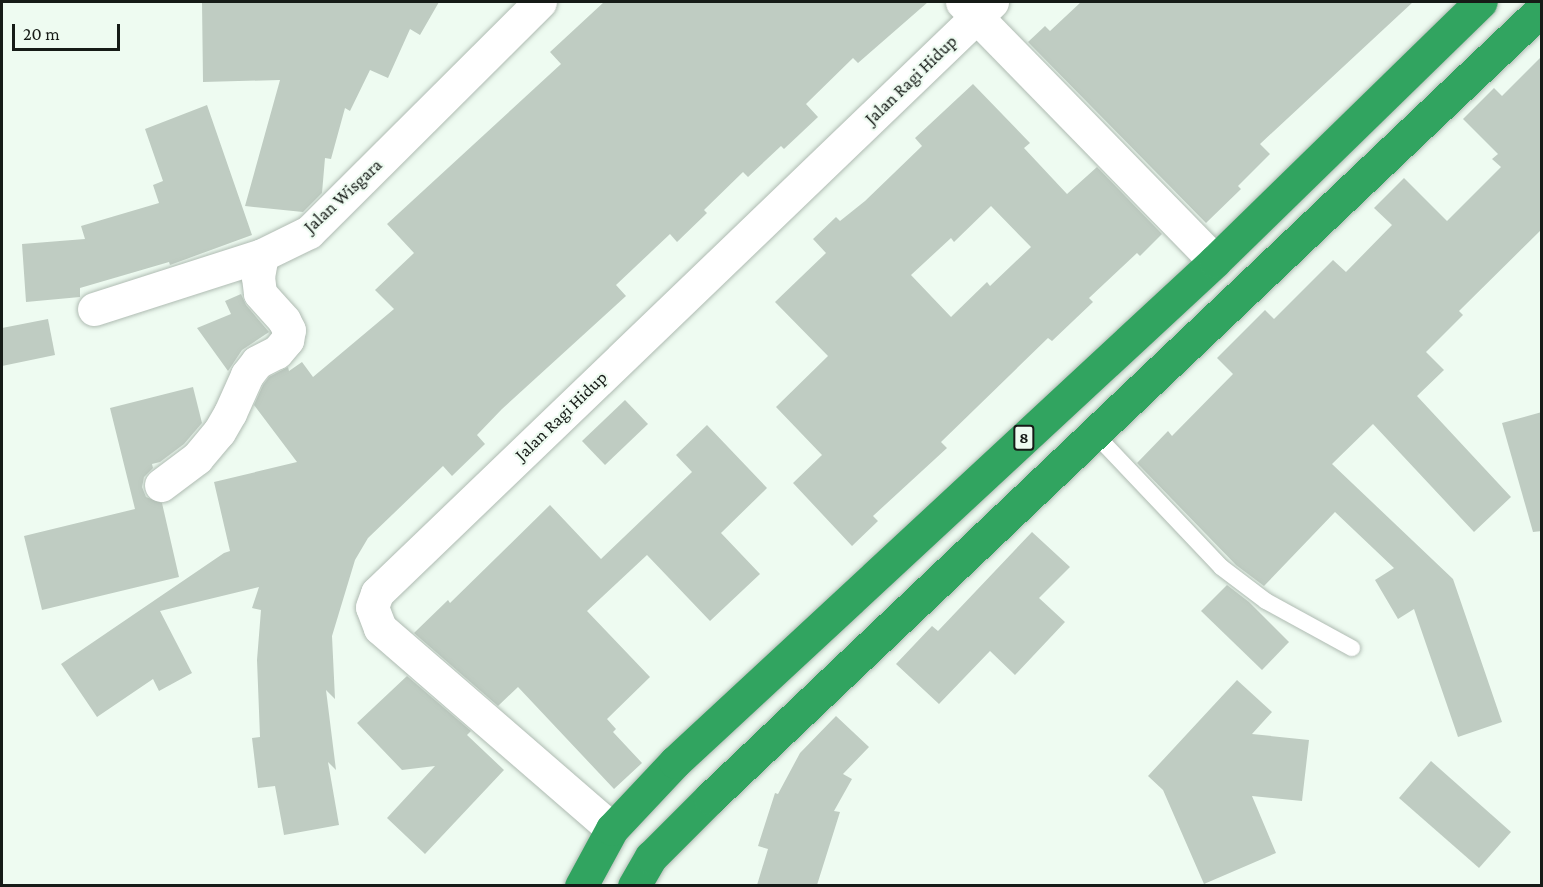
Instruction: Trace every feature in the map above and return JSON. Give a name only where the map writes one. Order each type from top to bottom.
[{"type":"highway","name":"8","points":[[581,885],[612,829],[675,762],[1215,261],[1480,2]]},
{"type":"highway","points":[[634,885],[651,857],[710,798],[1542,9]]},
{"type":"street","name":"Jalan Wisgara","points":[[94,309],[262,255],[309,232],[540,2]]},
{"type":"street","points":[[977,7],[1215,261]]},
{"type":"street","name":"Jalan Ragi Hidup","points":[[612,829],[381,628],[372,607],[376,593],[977,7]]},
{"type":"street","points":[[161,485],[197,458],[224,423],[247,375],[257,362],[277,352],[287,340],[289,330],[284,320],[261,293],[258,277],[262,255]]},
{"type":"lane","points":[[1094,434],[1221,567],[1266,601],[1352,648]]},
{"type":"building","points":[[202,2],[439,2],[420,35],[410,29],[388,78],[370,70],[350,111],[345,108],[331,159],[325,158],[322,193],[303,212],[245,206],[280,80],[203,82]]},
{"type":"building","points":[[604,2],[928,2],[858,63],[853,58],[806,104],[818,117],[784,149],[781,146],[748,177],[743,172],[704,210],[707,213],[677,242],[670,234],[616,285],[626,296],[502,409],[477,435],[485,444],[452,476],[443,466],[368,538],[355,560],[332,636],[335,699],[326,690],[336,770],[328,762],[339,825],[284,835],[275,786],[258,788],[252,738],[260,737],[257,660],[261,610],[252,608],[259,587],[160,611],[192,673],[159,691],[153,679],[97,717],[61,664],[230,551],[214,482],[297,462],[254,405],[263,385],[269,377],[288,367],[289,371],[302,362],[313,377],[394,309],[375,290],[414,253],[387,224],[561,64],[550,52]]},
{"type":"building","points":[[1081,2],[1413,2],[1260,144],[1270,154],[1238,186],[1241,189],[1206,223],[1028,42],[1045,26],[1050,31]]},
{"type":"building","points":[[1542,56],[1542,229],[1459,311],[1463,315],[1426,352],[1444,370],[1417,396],[1511,497],[1474,532],[1373,424],[1332,464],[1453,579],[1502,722],[1458,737],[1414,609],[1398,619],[1375,580],[1394,568],[1335,512],[1264,586],[1236,565],[1137,463],[1168,431],[1172,436],[1233,374],[1217,358],[1265,310],[1274,319],[1333,260],[1346,272],[1392,225],[1374,208],[1404,178],[1447,221],[1501,167],[1492,159],[1498,154],[1463,119],[1494,88],[1502,96]]},
{"type":"building","points":[[973,84],[1030,143],[1024,148],[1067,194],[1097,167],[1162,234],[1140,256],[1137,253],[1089,298],[1093,302],[1052,341],[1048,338],[941,442],[947,448],[873,516],[878,521],[852,546],[793,483],[822,455],[776,407],[828,356],[775,302],[826,253],[813,239],[836,217],[840,221],[865,201],[922,146],[915,138]],"holes":[[[991,206],[1031,247],[990,286],[987,282],[951,317],[911,275],[951,238],[954,242]]]},
{"type":"building","points":[[207,105],[252,235],[170,265],[169,262],[80,288],[80,297],[26,302],[22,244],[85,239],[81,226],[159,203],[153,185],[163,181],[145,129]]},
{"type":"building","points":[[241,294],[246,305],[269,332],[242,350],[228,371],[197,328],[231,314],[225,301]]},
{"type":"building","points":[[48,319],[55,355],[2,366],[2,328]]},
{"type":"building","points":[[193,387],[202,423],[184,444],[160,462],[152,464],[153,468],[144,477],[142,487],[146,497],[162,503],[179,577],[42,610],[24,536],[135,509],[110,408]]},
{"type":"building","points":[[625,400],[648,424],[605,465],[582,441]]},
{"type":"building","points":[[1542,412],[1542,531],[1533,532],[1502,423]]},
{"type":"building","points":[[707,425],[767,488],[721,533],[760,574],[710,621],[647,555],[587,611],[650,677],[607,719],[616,729],[613,732],[642,763],[614,789],[518,687],[498,706],[414,633],[448,600],[450,603],[550,505],[601,559],[692,472],[676,455]]},
{"type":"building","points":[[1032,532],[1070,567],[1039,598],[1065,622],[1015,675],[990,651],[939,704],[896,664],[932,626],[938,631]]},
{"type":"building","points":[[1227,585],[1249,602],[1289,642],[1262,670],[1201,611]]},
{"type":"building","points":[[407,676],[471,731],[467,735],[504,770],[425,854],[387,818],[435,766],[402,770],[357,723]]},
{"type":"building","points":[[1237,680],[1272,712],[1252,734],[1309,740],[1302,801],[1252,796],[1276,853],[1204,884],[1163,790],[1148,776]]},
{"type":"building","points":[[836,716],[869,747],[843,774],[852,779],[834,811],[840,812],[817,885],[757,885],[768,849],[758,846],[775,793],[778,794],[800,753]]},
{"type":"building","points":[[1431,761],[1511,832],[1479,868],[1399,798]]}]
